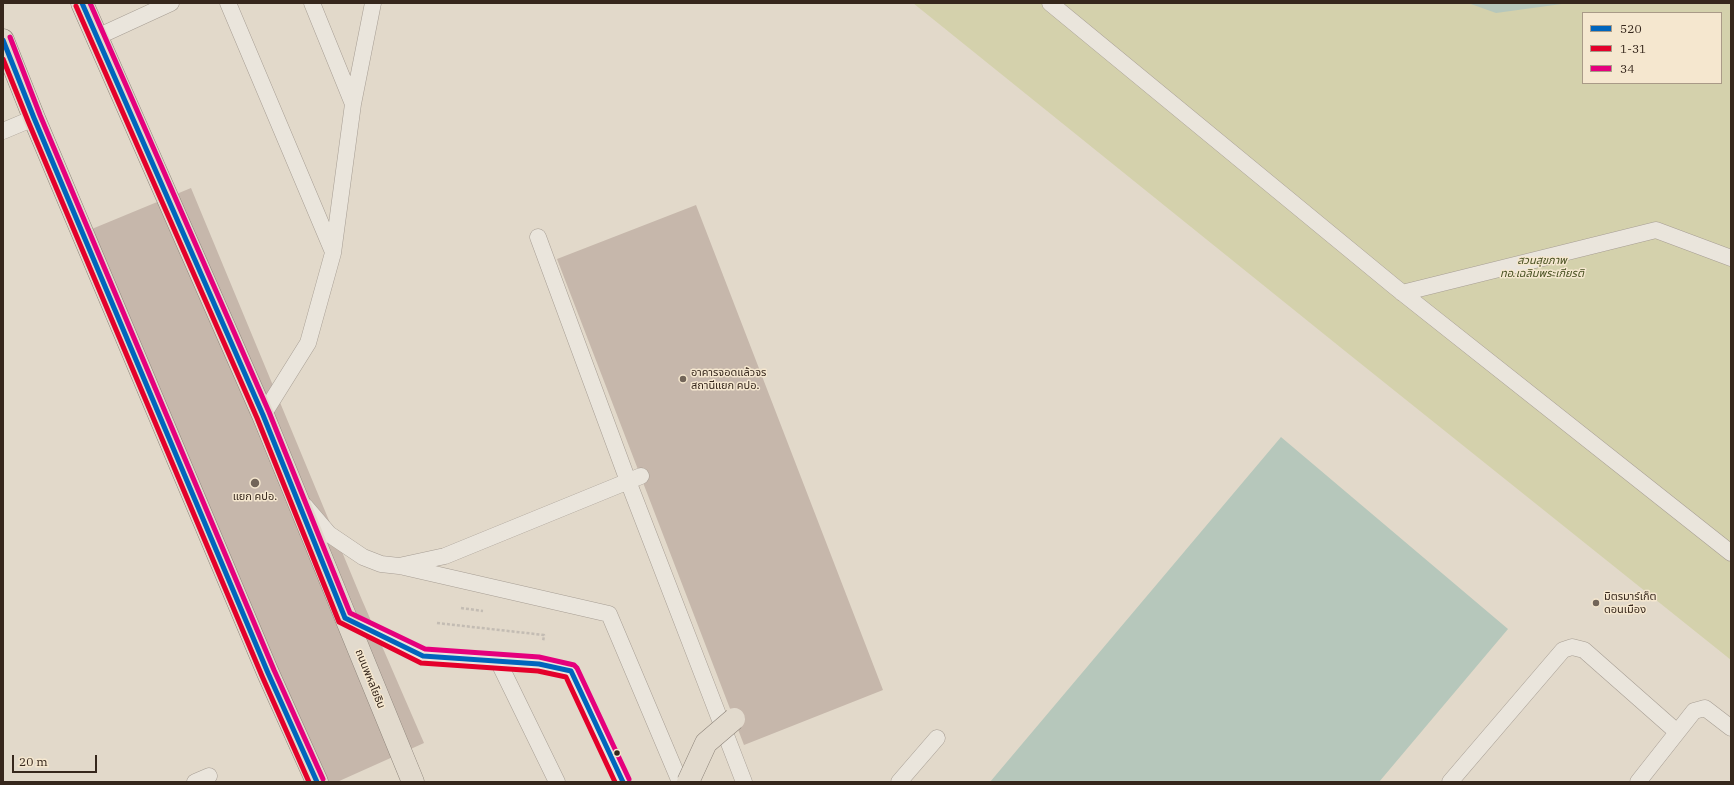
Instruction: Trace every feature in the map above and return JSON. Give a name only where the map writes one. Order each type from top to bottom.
[{"type":"main road","name":"ถนนพหลโยธิน","points":[[82,3],[263,415],[285,472],[413,782]]},
{"type":"main road","points":[[3,40],[34,118],[268,673],[317,782]]},
{"type":"main road","points":[[688,782],[706,743],[734,719]]},
{"type":"lane","points":[[97,37],[172,3]]},
{"type":"lane","points":[[228,3],[333,253]]},
{"type":"lane","points":[[312,3],[353,104]]},
{"type":"lane","points":[[263,415],[308,344],[333,253],[353,104],[373,3]]},
{"type":"lane","points":[[1050,3],[1402,293],[1731,553]]},
{"type":"lane","points":[[3,131],[34,118]]},
{"type":"lane","points":[[1402,293],[1656,230],[1731,258]]},
{"type":"lane","points":[[538,237],[634,478],[744,782]]},
{"type":"lane","points":[[285,472],[306,509],[330,534],[363,557],[381,564],[399,566],[609,614],[680,782]]},
{"type":"lane","points":[[399,566],[445,556],[634,478]]},
{"type":"lane","points":[[345,618],[423,656],[538,664],[571,672],[623,782]]},
{"type":"lane","points":[[1450,782],[1563,650],[1572,647],[1584,650],[1677,732]]},
{"type":"lane","points":[[498,661],[557,782]]},
{"type":"lane","points":[[1638,782],[1694,711],[1705,708],[1731,728]]},
{"type":"lane","points":[[899,782],[937,738]]},
{"type":"path","points":[[461,608],[484,611]]},
{"type":"path","points":[[437,623],[544,635],[541,648]]},
{"type":"green space","name":"สวนสุขภาพ ทอ.เฉลิมพระเกียรติ","points":[[913,3],[1731,3],[1731,660],[1340,347]]},
{"type":"shaded area","points":[[1468,3],[1569,3],[1496,13]]},
{"type":"shaded area","points":[[1281,437],[1508,629],[1379,782],[990,782]]},
{"type":"building","points":[[191,188],[362,600],[424,743],[337,782],[321,782],[87,231]]},
{"type":"building","name":"อาคารจอดแล้วจร สถานีแยก คปอ.","points":[[696,205],[883,690],[744,745],[557,259]]},
{"type":"transit line","name":"520","points":[[82,3],[263,415],[345,618],[423,656],[539,664],[571,671],[623,782]]},
{"type":"transit line","name":"34","points":[[90,3],[269,412],[350,613],[425,649],[539,657],[574,665],[577,668],[629,779]]},
{"type":"transit line","name":"1-31","points":[[76,6],[257,418],[339,622],[421,663],[538,671],[566,677],[615,782]]},
{"type":"transit line","name":"34","points":[[10,37],[40,115],[274,670],[323,779]]},
{"type":"transit line","name":"520","points":[[3,40],[34,118],[268,673],[317,782]]},
{"type":"transit line","name":"1-31","points":[[3,59],[262,676],[309,782]]},
{"type":"place","name":"อาคารจอดแล้วจร สถานีแยก คปอ.","points":[[683,379]]},
{"type":"place","name":"แยก คปอ.","points":[[255,483]]},
{"type":"place","name":"มิตรมาร์เก็ต ดอนเมือง","points":[[1596,603]]}]
